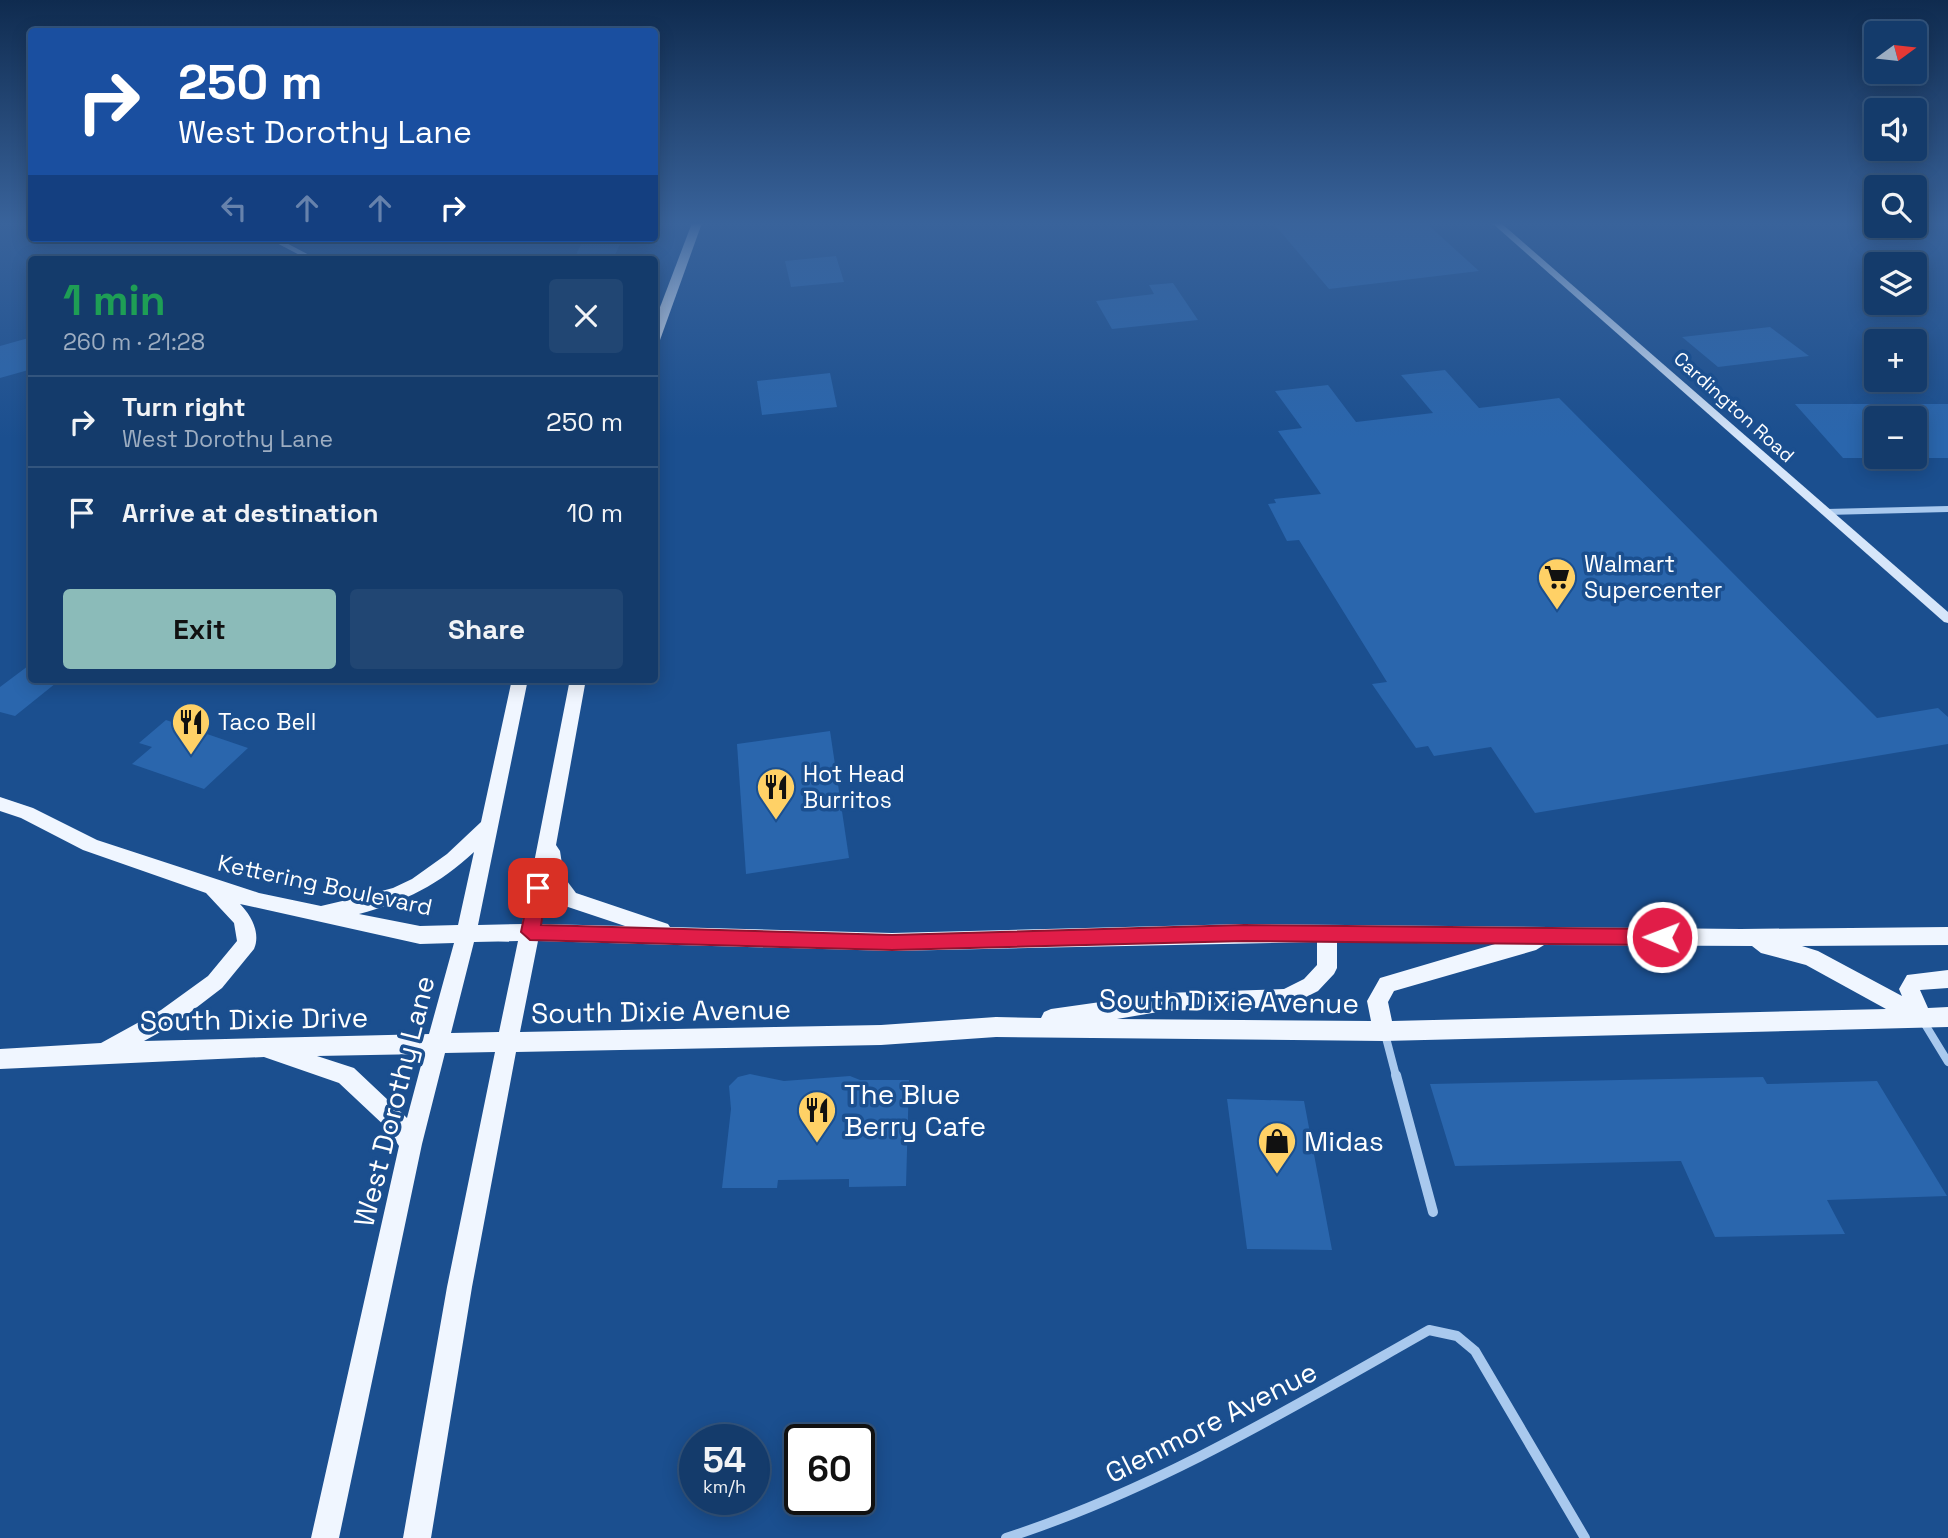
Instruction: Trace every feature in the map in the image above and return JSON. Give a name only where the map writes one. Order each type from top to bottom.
[{"type":"main road","points":[[658,330],[671,295]]},
{"type":"main road","name":"West Dorothy Lane","points":[[326,1538],[411,1144],[466,934],[519,683]]},
{"type":"main road","points":[[416,1538],[472,1220],[550,842],[556,790],[577,683]]},
{"type":"main road","name":"Kettering Boulevard","points":[[0,804],[27,813],[90,845],[211,887],[316,913],[420,935],[530,932]]},
{"type":"main road","points":[[316,913],[368,905],[427,880],[454,862],[490,824]]},
{"type":"main road","points":[[550,842],[555,879],[569,899],[678,936]]},
{"type":"main road","points":[[106,1051],[168,1017],[215,982],[247,943],[243,919],[211,887]]},
{"type":"main road","points":[[530,932],[892,942],[1230,933],[1741,938],[1948,936]]},
{"type":"main road","points":[[996,1027],[1164,1002],[1286,998],[1311,985],[1327,968],[1327,935]]},
{"type":"main road","points":[[1384,1031],[1377,1001],[1387,984],[1557,935]]},
{"type":"main road","points":[[1741,938],[1811,957],[1922,1018]]},
{"type":"main road","points":[[1922,1018],[1909,989],[1914,981],[1948,979]]},
{"type":"main road","name":"South Dixie Avenue","points":[[509,1041],[881,1035],[996,1027],[1384,1031],[1948,1017]]},
{"type":"main road","name":"South Dixie Drive","points":[[0,1059],[106,1051],[509,1041]]},
{"type":"main road","points":[[259,1046],[346,1075],[396,1121],[411,1144]]},
{"type":"street","name":"Cardington Road","points":[[1578,295],[1948,618]]},
{"type":"street","points":[[1825,512],[1948,509]]},
{"type":"street","points":[[1922,1018],[1948,1062]]},
{"type":"street","points":[[1384,1031],[1433,1212]]},
{"type":"street","name":"Glenmore Avenue","points":[[1006,1538],[1123,1495],[1227,1444],[1429,1330],[1457,1336],[1475,1351],[1585,1538]]},
{"type":"building","points":[[1148,295],[1181,295],[1198,320],[1112,329],[1096,301]]},
{"type":"building","points":[[1770,327],[1809,356],[1718,367],[1682,337]]},
{"type":"building","points":[[28,338],[28,370],[0,378],[0,346]]},
{"type":"building","name":"Walmart Supercenter","points":[[1445,370],[1479,408],[1559,398],[1877,718],[1938,708],[1948,717],[1948,744],[1535,813],[1491,747],[1434,756],[1428,746],[1416,748],[1372,684],[1387,682],[1299,540],[1287,541],[1268,504],[1276,503],[1274,499],[1321,494],[1278,431],[1302,428],[1275,391],[1328,385],[1356,422],[1433,413],[1401,375]]},
{"type":"building","points":[[830,373],[837,407],[762,415],[757,381]]},
{"type":"building","points":[[1795,404],[1948,404],[1948,458],[1927,458],[1927,406],[1864,406],[1864,458],[1843,458]]},
{"type":"building","points":[[28,666],[28,683],[56,683],[15,716],[0,712],[0,687]]},
{"type":"building","name":"Taco Bell","points":[[166,720],[248,748],[204,789],[132,764],[152,747],[139,743]]},
{"type":"building","points":[[830,731],[849,858],[746,874],[737,744]]},
{"type":"building","name":"The Blue Berry Cafe","points":[[750,1074],[784,1081],[850,1076],[860,1080],[909,1080],[906,1186],[849,1187],[849,1179],[778,1180],[777,1188],[722,1188],[731,1109],[729,1086],[738,1077]]},
{"type":"building","points":[[1763,1077],[1767,1084],[1877,1081],[1947,1196],[1827,1200],[1845,1234],[1715,1237],[1681,1161],[1455,1166],[1430,1084]]},
{"type":"building","name":"Midas","points":[[1227,1099],[1304,1101],[1332,1250],[1247,1249]]},
{"type":"place","name":"Walmart Supercenter","points":[[1557,611]]},
{"type":"place","name":"Taco Bell","points":[[191,756]]},
{"type":"place","name":"Hot Head Burritos","points":[[776,821]]},
{"type":"place","name":"The Blue Berry Cafe","points":[[817,1144]]},
{"type":"place","name":"Midas","points":[[1277,1175]]},
{"type":"route","points":[[538,888],[530,932],[892,942],[1244,933],[1662,937]]}]
